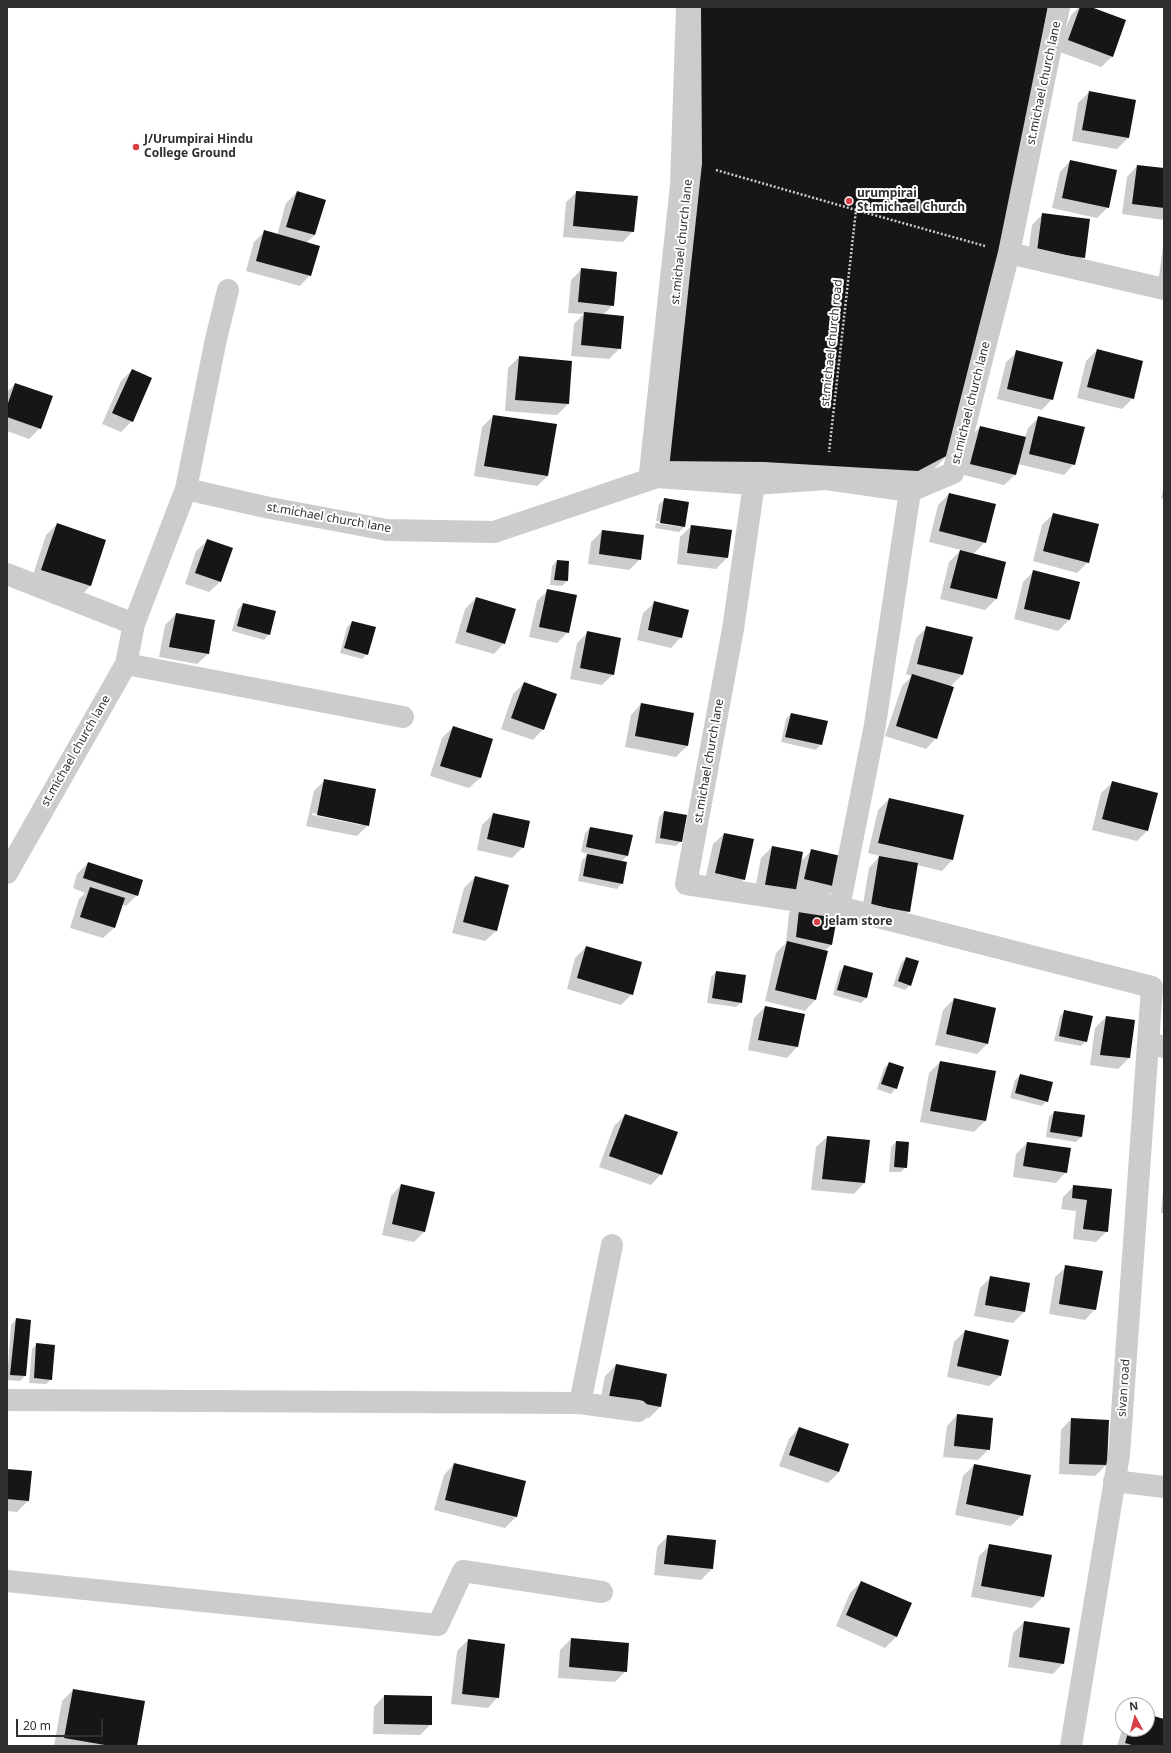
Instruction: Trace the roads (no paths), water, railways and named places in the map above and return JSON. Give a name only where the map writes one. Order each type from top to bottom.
[{"type":"street","name":"st.michael church lane","points":[[657,477],[691,163],[690,7]]},
{"type":"street","name":"st.michael church lane","points":[[7,873],[126,664],[134,624],[186,489],[387,530],[494,532],[657,477],[754,484],[826,478],[910,491],[953,473],[1009,253],[1059,7]]},
{"type":"street","points":[[1009,253],[1164,289]]},
{"type":"street","points":[[186,489],[216,339],[228,290]]},
{"type":"street","name":"st.michael church lane","points":[[754,484],[733,629],[686,884],[839,907]]},
{"type":"street","points":[[839,907],[875,725],[910,491]]},
{"type":"street","points":[[7,574],[134,624]]},
{"type":"street","points":[[126,664],[403,718]]},
{"type":"street","name":"sivan road","points":[[839,907],[1152,987],[1156,1045],[1119,1455],[1071,1746]]},
{"type":"street","points":[[580,1403],[612,1245]]},
{"type":"street","points":[[7,1400],[580,1403],[638,1412]]},
{"type":"street","points":[[1114,1481],[1164,1487]]},
{"type":"street","points":[[7,1581],[438,1625],[462,1571],[602,1592]]},
{"type":"place","name":"J/Urumpirai Hindu College Ground","points":[[136,147]]},
{"type":"place","name":"urumpirai St.michael Church","points":[[849,201]]},
{"type":"place","name":"jelam store","points":[[817,922]]}]
